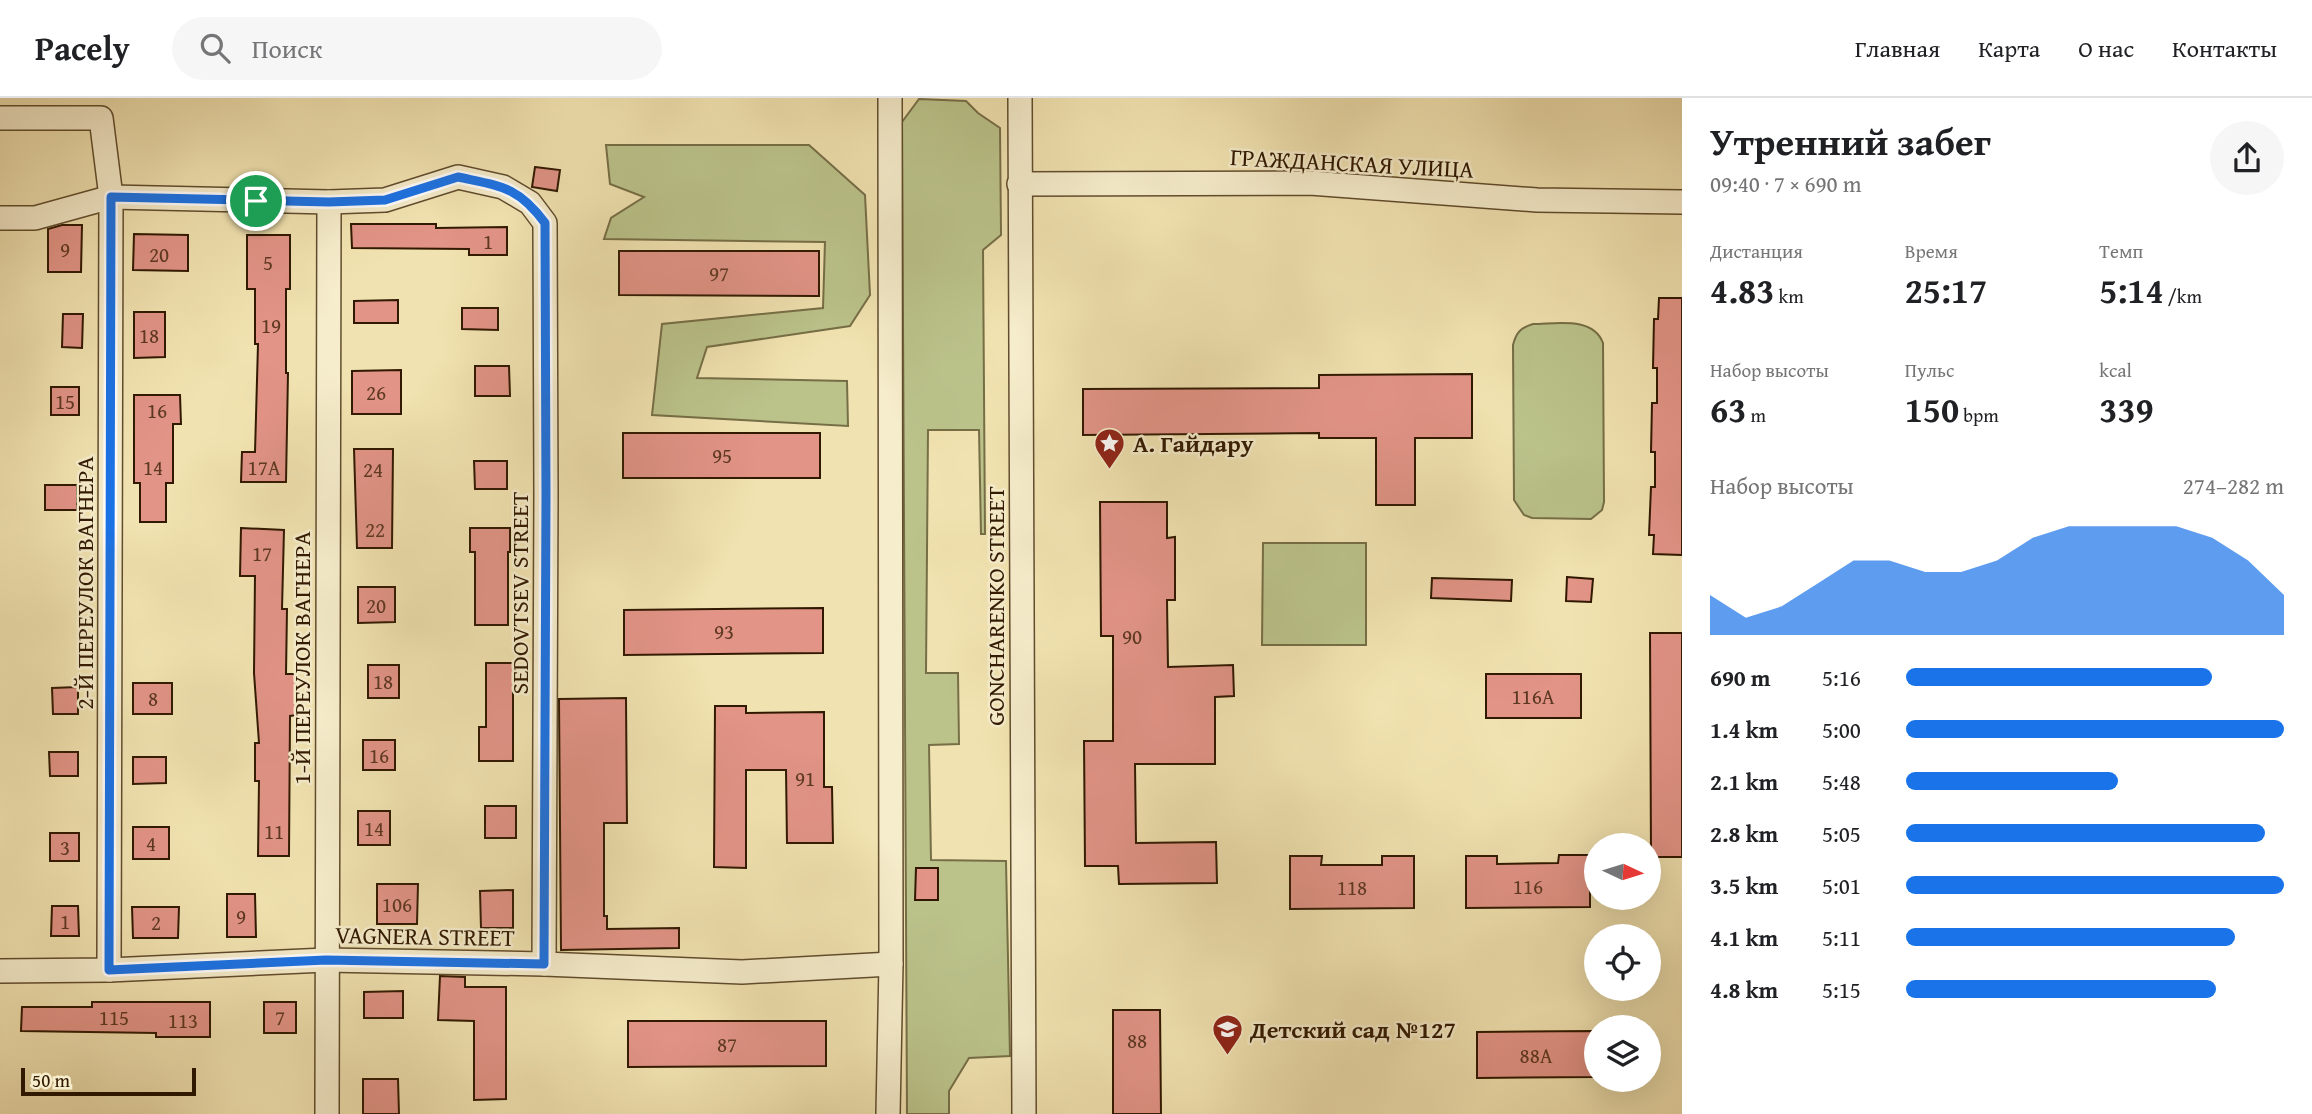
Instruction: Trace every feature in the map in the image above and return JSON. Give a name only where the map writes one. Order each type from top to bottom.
[{"type":"street","points":[[888,1114],[891,964],[890,98]]},
{"type":"street","name":"GONCHARENKO STREET","points":[[1020,98],[1024,1114]]},
{"type":"street","name":"2-Й ПЕРЕУЛОК ВАГНЕРА","points":[[0,118],[101,118],[111,197],[109,970]]},
{"type":"street","name":"SEDOVTSEV STREET","points":[[329,202],[385,200],[458,177],[503,187],[530,203],[545,223],[544,964]]},
{"type":"street","name":"ГРАЖДАНСКАЯ УЛИЦА","points":[[1019,184],[1310,183],[1537,200],[1682,202]]},
{"type":"street","points":[[0,218],[35,218],[111,197],[329,202]]},
{"type":"street","name":"1-Й ПЕРЕУЛОК ВАГНЕРА","points":[[327,1114],[329,202]]},
{"type":"street","name":"VAGNERA STREET","points":[[0,971],[109,970],[326,960],[544,964],[742,972],[891,964]]},
{"type":"green space","points":[[919,99],[966,101],[1000,128],[1001,235],[983,250],[985,534],[981,534],[979,430],[928,430],[926,673],[958,673],[959,744],[929,745],[931,860],[1006,861],[1010,1056],[969,1058],[949,1091],[949,1114],[907,1114],[902,122]]},
{"type":"green space","points":[[606,145],[809,145],[865,195],[870,295],[850,326],[707,347],[697,378],[847,381],[848,426],[652,415],[662,324],[823,308],[825,242],[604,239],[611,218],[644,197],[610,184]]},
{"type":"green space","points":[[1533,324],[1583,325],[1598,334],[1603,343],[1604,502],[1602,510],[1591,519],[1532,518],[1524,515],[1514,500],[1513,345],[1519,331]]},
{"type":"green space","points":[[1263,543],[1366,543],[1366,645],[1262,645]]},
{"type":"building","points":[[535,167],[560,170],[557,191],[532,187]]},
{"type":"building","points":[[351,224],[436,224],[436,228],[507,227],[507,255],[469,255],[469,249],[352,248]]},
{"type":"building","points":[[62,225],[82,225],[81,272],[48,272],[48,229]]},
{"type":"building","points":[[134,234],[188,235],[188,271],[133,270]]},
{"type":"building","points":[[247,235],[290,235],[290,289],[286,289],[286,482],[241,482],[242,452],[255,452],[258,344],[255,344],[255,289],[247,289]]},
{"type":"building","points":[[619,251],[819,251],[819,296],[619,295]]},
{"type":"building","points":[[1659,298],[1682,298],[1682,555],[1653,554],[1654,535],[1649,535],[1651,487],[1655,487],[1655,452],[1651,452],[1652,403],[1657,403],[1657,368],[1653,368],[1654,319],[1658,319]]},
{"type":"building","points":[[398,300],[398,323],[354,323],[354,301]]},
{"type":"building","points":[[462,308],[498,308],[498,330],[462,329]]},
{"type":"building","points":[[134,312],[165,312],[165,357],[134,358]]},
{"type":"building","points":[[63,314],[83,314],[82,348],[62,347]]},
{"type":"building","points":[[475,366],[509,366],[510,396],[475,396]]},
{"type":"building","points":[[401,370],[401,414],[352,414],[352,371]]},
{"type":"building","points":[[1472,374],[1472,438],[1415,438],[1415,505],[1376,505],[1376,438],[1319,438],[1319,433],[1083,435],[1083,389],[1319,388],[1319,375]]},
{"type":"building","points":[[51,387],[79,387],[79,415],[51,415]]},
{"type":"building","points":[[134,395],[180,395],[181,424],[173,424],[173,483],[166,483],[166,522],[140,522],[140,483],[134,483]]},
{"type":"building","points":[[623,433],[820,433],[820,478],[623,478]]},
{"type":"building","points":[[354,449],[393,449],[392,548],[357,548]]},
{"type":"building","points":[[474,461],[507,461],[507,489],[475,489]]},
{"type":"building","points":[[45,485],[77,485],[77,510],[45,510]]},
{"type":"building","points":[[1100,502],[1167,502],[1167,538],[1175,537],[1175,600],[1167,600],[1168,667],[1233,665],[1234,696],[1215,697],[1215,764],[1135,764],[1136,843],[1216,842],[1217,883],[1119,884],[1118,866],[1085,866],[1084,741],[1113,741],[1113,636],[1101,636]]},
{"type":"building","points":[[241,528],[284,530],[282,609],[287,609],[286,674],[295,674],[298,715],[290,716],[289,856],[258,856],[259,781],[255,781],[255,743],[259,743],[254,673],[255,576],[240,576]]},
{"type":"building","points":[[470,528],[510,528],[508,625],[475,625],[475,552],[470,552]]},
{"type":"building","points":[[1567,577],[1593,579],[1591,602],[1566,601]]},
{"type":"building","points":[[1432,578],[1512,580],[1511,601],[1431,598]]},
{"type":"building","points":[[358,587],[395,587],[395,622],[358,623]]},
{"type":"building","points":[[823,608],[823,653],[624,655],[624,610]]},
{"type":"building","points":[[1650,633],[1682,633],[1682,857],[1661,857],[1661,833],[1651,833]]},
{"type":"building","points":[[486,663],[513,663],[513,761],[479,761],[479,727],[486,727]]},
{"type":"building","points":[[368,665],[399,665],[399,698],[368,698]]},
{"type":"building","points":[[1486,674],[1581,674],[1581,718],[1486,718]]},
{"type":"building","points":[[133,683],[172,683],[172,714],[133,714]]},
{"type":"building","points":[[78,687],[78,714],[53,714],[52,688]]},
{"type":"building","points":[[626,698],[627,823],[604,823],[604,916],[607,916],[607,929],[679,928],[679,948],[561,950],[559,699]]},
{"type":"building","points":[[715,706],[746,706],[746,713],[824,712],[824,787],[832,787],[833,843],[787,843],[786,770],[746,770],[746,868],[714,867]]},
{"type":"building","points":[[363,740],[395,740],[395,770],[363,770]]},
{"type":"building","points":[[49,752],[78,752],[78,776],[50,776]]},
{"type":"building","points":[[133,757],[166,757],[166,783],[133,784]]},
{"type":"building","points":[[485,806],[516,806],[516,838],[485,838]]},
{"type":"building","points":[[358,811],[390,811],[390,845],[358,845]]},
{"type":"building","points":[[133,827],[169,827],[169,859],[133,859]]},
{"type":"building","points":[[50,833],[79,833],[79,861],[50,861]]},
{"type":"building","points":[[1559,855],[1584,855],[1584,907],[1466,908],[1466,856],[1497,856],[1497,864],[1558,863]]},
{"type":"building","points":[[1290,856],[1322,856],[1321,865],[1382,865],[1382,856],[1414,856],[1414,908],[1290,909]]},
{"type":"building","points":[[916,868],[938,868],[938,900],[915,900]]},
{"type":"building","points":[[377,884],[418,884],[417,924],[377,924]]},
{"type":"building","points":[[513,890],[513,928],[481,928],[480,891]]},
{"type":"building","points":[[227,894],[255,894],[256,937],[227,937]]},
{"type":"building","points":[[52,906],[78,906],[79,936],[51,936]]},
{"type":"building","points":[[132,907],[179,907],[178,938],[133,938]]},
{"type":"building","points":[[440,976],[465,977],[465,987],[506,987],[506,1099],[474,1100],[474,1021],[438,1020]]},
{"type":"building","points":[[403,991],[403,1018],[364,1018],[364,992]]},
{"type":"building","points":[[92,1002],[210,1002],[210,1037],[156,1037],[156,1033],[21,1031],[22,1007],[92,1007]]},
{"type":"building","points":[[264,1002],[296,1002],[296,1033],[264,1033]]},
{"type":"building","points":[[1113,1010],[1160,1010],[1161,1114],[1113,1114]]},
{"type":"building","points":[[628,1021],[826,1021],[826,1066],[628,1067]]},
{"type":"building","points":[[1584,1031],[1584,1077],[1477,1078],[1477,1032]]},
{"type":"building","points":[[363,1079],[398,1079],[399,1114],[363,1114]]},
{"type":"place","name":"А. Гайдару","points":[[1110,470]]},
{"type":"place","name":"Детский сад №127","points":[[1227,1056]]},
{"type":"route","points":[[458,177],[503,187],[530,203],[545,223],[544,964],[326,960],[109,970],[111,197],[256,201],[385,200],[458,177]]}]
